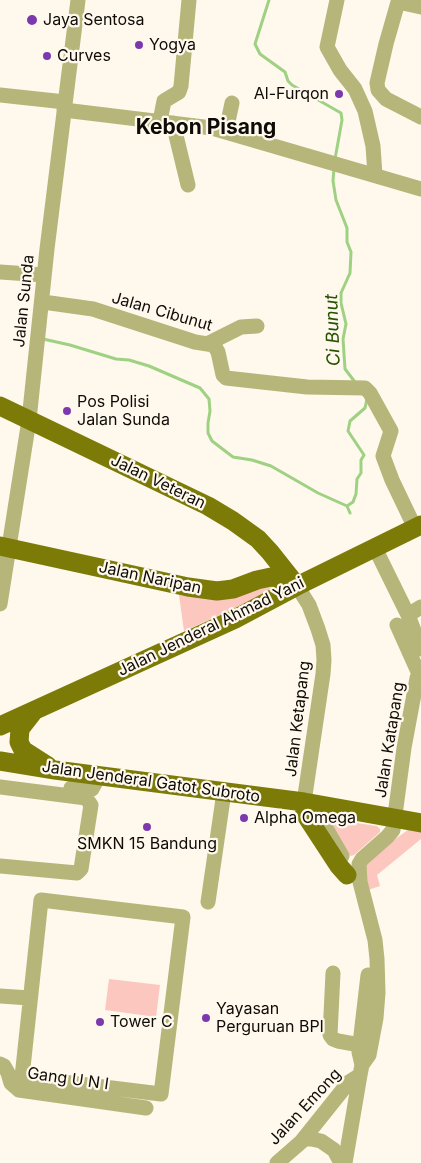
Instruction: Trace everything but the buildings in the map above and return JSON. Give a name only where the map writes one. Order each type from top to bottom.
[{"type":"main road","name":"Jalan Veteran","points":[[0,406],[208,506],[234,521],[258,539],[297,586]]},
{"type":"main road","name":"Jalan Jenderal Ahmad Yani","points":[[0,726],[235,619],[297,586],[418,527]]},
{"type":"main road","name":"Jalan Naripan","points":[[4,547],[173,584],[217,591],[233,589],[271,577],[289,580],[297,586]]},
{"type":"main road","points":[[0,709],[18,715],[27,714],[35,710]]},
{"type":"main road","points":[[35,710],[20,729],[18,733],[19,742],[24,750],[47,769]]},
{"type":"main road","points":[[0,734],[14,751],[47,769]]},
{"type":"main road","name":"Jalan Jenderal Gatot Subroto","points":[[0,761],[47,769],[308,803],[421,823]]},
{"type":"main road","points":[[308,803],[305,814],[347,875]]},
{"type":"street","name":"Jalan Sunda","points":[[0,604],[4,547],[29,420],[64,106],[79,0]]},
{"type":"street","points":[[70,62],[78,58],[82,53],[88,0]]},
{"type":"street","points":[[188,185],[166,122],[164,101],[179,92],[182,86],[189,0]]},
{"type":"street","points":[[337,0],[327,47],[340,70],[355,89],[365,111],[373,146],[375,175]]},
{"type":"street","points":[[421,8],[398,1],[380,67],[378,90],[386,99],[421,117]]},
{"type":"street","points":[[0,95],[226,131],[421,189]]},
{"type":"street","points":[[226,131],[232,103]]},
{"type":"street","points":[[114,125],[130,127],[133,125],[135,118]]},
{"type":"street","points":[[0,272],[44,275]]},
{"type":"street","name":"Jalan Cibunut","points":[[42,302],[93,310],[195,342],[209,343],[216,348],[223,375],[226,378],[307,387],[352,388],[370,393],[391,431],[383,456],[392,480],[418,527]]},
{"type":"street","points":[[209,343],[241,327],[257,326]]},
{"type":"street","points":[[375,548],[420,671]]},
{"type":"street","name":"Jalan Ketapang","points":[[297,586],[309,605],[315,621],[323,645],[324,660],[308,803]]},
{"type":"street","points":[[402,620],[421,607]]},
{"type":"street","points":[[402,620],[421,649]]},
{"type":"street","name":"Jalan Katapang","points":[[361,1070],[369,1055],[374,1028],[378,978],[375,940],[360,882],[359,864],[393,830],[404,748],[420,671]]},
{"type":"street","points":[[56,794],[65,788],[92,789],[99,776]]},
{"type":"street","points":[[0,787],[86,798],[91,805],[79,871],[69,872],[0,866]]},
{"type":"street","points":[[208,902],[224,792]]},
{"type":"street","points":[[345,1163],[361,1070],[359,1052],[367,992],[368,960],[361,923],[347,875]]},
{"type":"street","points":[[41,900],[183,918],[161,1094],[22,1077],[29,1002],[41,900]]},
{"type":"street","points":[[332,973],[330,1035],[338,1041],[360,1045]]},
{"type":"street","points":[[0,996],[29,1002]]},
{"type":"street","points":[[0,1004],[29,1002]]},
{"type":"street","name":"Gang U N I","points":[[0,1064],[4,1066],[11,1083],[19,1090],[146,1108]]},
{"type":"street","name":"Jalan Emong","points":[[277,1163],[301,1142],[349,1082],[361,1070]]},
{"type":"street","points":[[301,1142],[311,1139],[321,1142],[334,1150],[341,1163]]},
{"type":"shaded area","points":[[273,585],[276,590],[184,631],[179,595],[209,598],[225,597]]},
{"type":"shaded area","points":[[331,819],[377,826],[380,832],[351,856],[347,854],[329,822]]},
{"type":"shaded area","points":[[415,825],[421,826],[421,839],[377,875],[380,886],[365,891],[364,863]]},
{"type":"shaded area","points":[[109,979],[160,985],[156,1017],[105,1010]]},
{"type":"waterway","name":"Ci Bunut","points":[[269,0],[255,44],[260,54],[285,72],[288,81],[292,85],[341,113],[342,120],[335,159]]},
{"type":"waterway","name":"Ci Bunut","points":[[334,168],[333,181],[336,200],[347,228],[347,242],[351,252],[350,273],[341,293],[341,303],[346,324],[343,339],[345,369],[355,382]]},
{"type":"waterway","points":[[43,339],[149,366],[200,388],[209,399],[208,433],[212,441],[233,457],[271,466],[318,493],[347,506],[350,513]]},
{"type":"waterway","name":"Ci Bunut","points":[[347,506],[353,502],[356,494],[357,479],[361,473],[361,460],[364,455],[348,431],[350,421],[365,408],[367,399]]},
{"type":"place","name":"Jaya Sentosa","points":[[32,20]]},
{"type":"place","name":"Yogya","points":[[139,45]]},
{"type":"place","name":"Curves","points":[[47,56]]},
{"type":"place","name":"Al-Furqon","points":[[339,94]]},
{"type":"place","name":"Pos Polisi Jalan Sunda","points":[[67,411]]},
{"type":"place","name":"Alpha Omega","points":[[244,818]]},
{"type":"place","name":"SMKN 15 Bandung","points":[[147,827]]},
{"type":"place","name":"Yayasan Perguruan BPI","points":[[206,1018]]},
{"type":"place","name":"Tower C","points":[[100,1022]]},
{"type":"district","name":"Kebon Pisang","points":[[206,128]]}]
